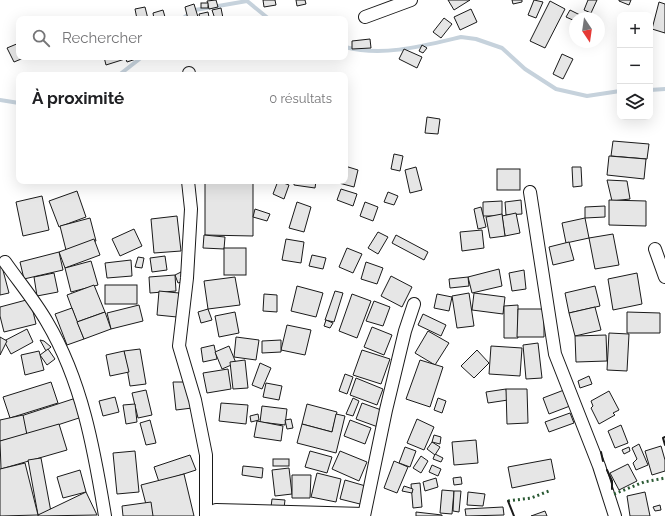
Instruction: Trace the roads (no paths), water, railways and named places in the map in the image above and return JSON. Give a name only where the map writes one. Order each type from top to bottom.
[{"type":"street","points":[[365,17],[410,0]]},
{"type":"street","points":[[188,184],[191,209],[187,278],[179,346],[195,400],[206,454],[206,516]]},
{"type":"street","points":[[530,192],[555,354],[599,466],[615,516]]},
{"type":"street","points":[[655,249],[665,277]]},
{"type":"street","points":[[5,262],[47,322],[77,387],[96,465],[105,516]]},
{"type":"street","points":[[206,516],[216,510],[364,515],[389,396],[405,331],[414,304]]},
{"type":"waterway","points":[[186,16],[195,10],[247,1],[265,16]]},
{"type":"waterway","points":[[348,48],[359,50],[388,51],[418,47],[461,37],[476,39],[502,48],[525,69],[556,89],[587,96],[617,91]]},
{"type":"waterway","points":[[123,72],[138,60]]},
{"type":"waterway","points":[[653,90],[665,89]]},
{"type":"waterway","points":[[0,100],[16,103]]}]
